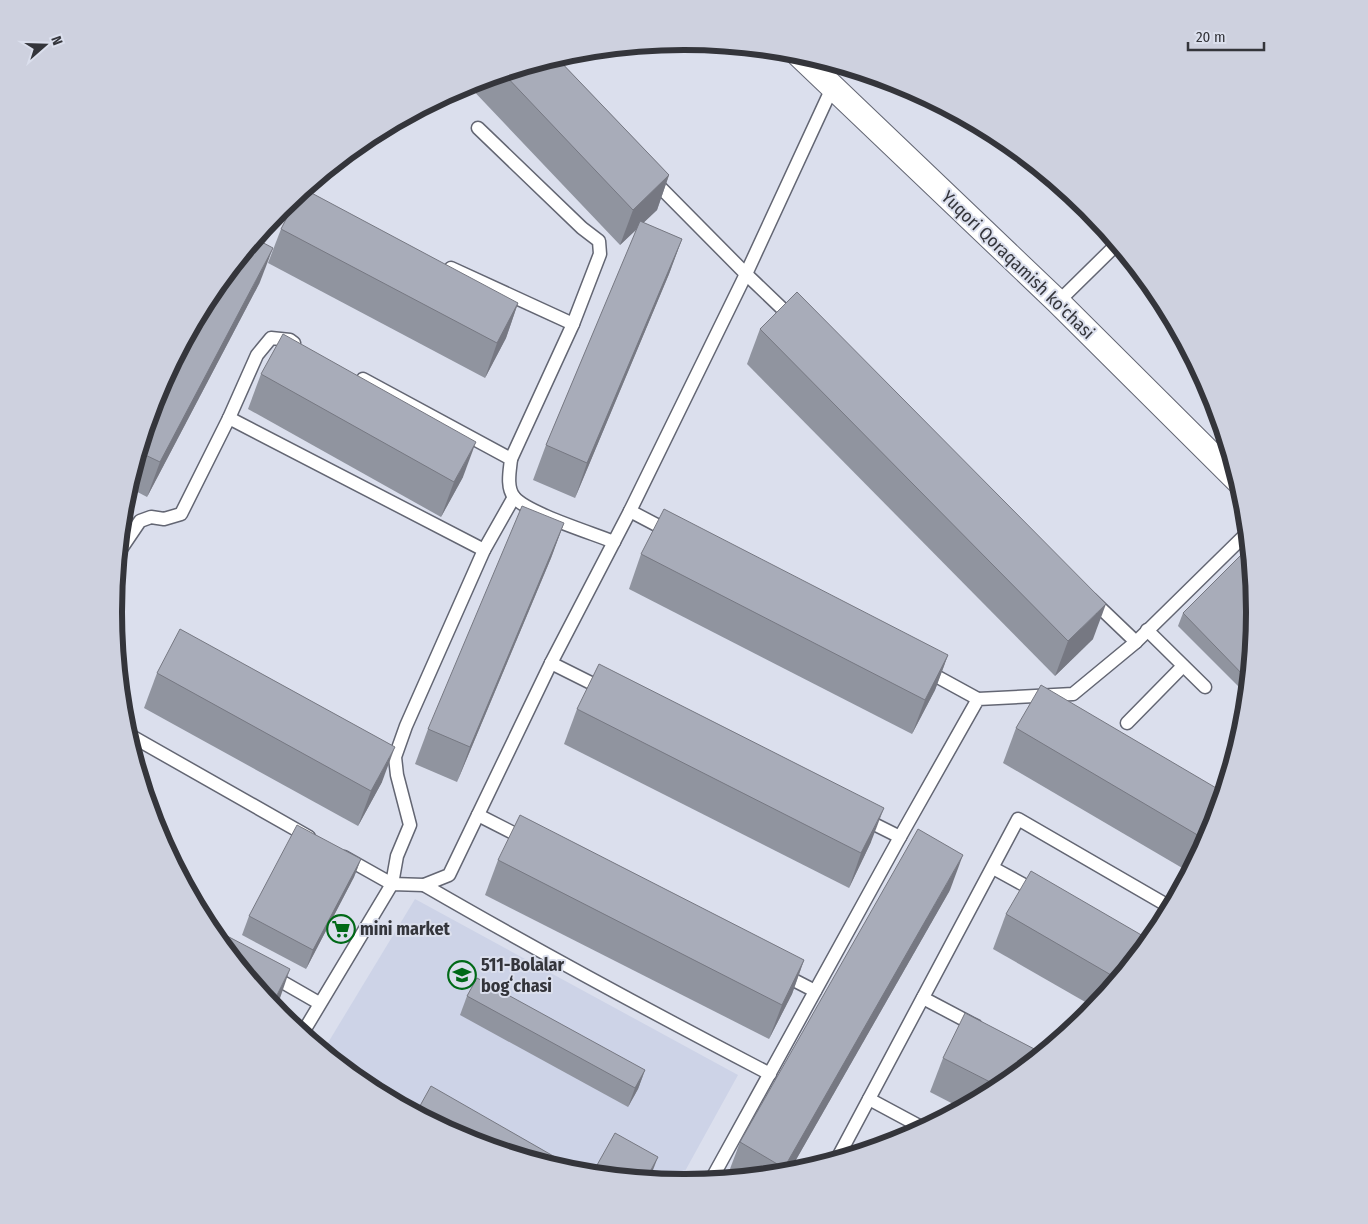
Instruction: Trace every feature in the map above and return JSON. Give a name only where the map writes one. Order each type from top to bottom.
[{"type":"street","name":"Yuqori Qoraqamish ko'chasi","points":[[808,64],[1058,302],[1228,471]]},
{"type":"lane","points":[[137,740],[392,884],[424,885],[449,875],[551,663],[630,511],[746,274],[832,88]]},
{"type":"lane","points":[[478,128],[582,228],[599,241],[600,254],[573,324],[511,459],[509,485],[514,497],[534,511],[614,542]]},
{"type":"lane","points":[[641,169],[746,274],[804,328]]},
{"type":"lane","points":[[1058,302],[1113,248]]},
{"type":"lane","points":[[441,263],[573,324]]},
{"type":"lane","points":[[127,540],[140,521],[151,517],[164,519],[181,514],[229,418],[257,356],[271,338],[290,340],[307,349]]},
{"type":"lane","points":[[349,372],[511,459]]},
{"type":"lane","points":[[229,418],[484,550]]},
{"type":"lane","points":[[306,1028],[392,884],[397,856],[410,825],[397,775],[396,757],[406,726],[484,550],[514,497]]},
{"type":"lane","points":[[630,511],[683,539]]},
{"type":"lane","points":[[918,666],[978,699],[1073,694],[1136,642],[1241,539]]},
{"type":"lane","points":[[1078,587],[1136,642]]},
{"type":"lane","points":[[1147,630],[1205,687]]},
{"type":"lane","points":[[551,663],[614,694]]},
{"type":"lane","points":[[1127,723],[1183,666]]},
{"type":"lane","points":[[715,1173],[978,699]]},
{"type":"lane","points":[[478,815],[538,846]]},
{"type":"lane","points":[[855,815],[900,837]]},
{"type":"lane","points":[[842,1151],[1018,819],[1164,904]]},
{"type":"lane","points":[[993,868],[1051,899]]},
{"type":"lane","points":[[424,885],[529,946],[770,1074]]},
{"type":"lane","points":[[772,969],[815,992]]},
{"type":"lane","points":[[262,971],[320,1003]]},
{"type":"lane","points":[[923,998],[984,1030]]},
{"type":"lane","points":[[869,1100],[915,1124]]},
{"type":"shaded area","name":"511-Bolalar bogʻchasi","points":[[415,899],[738,1075],[683,1174],[647,1173],[574,1163],[539,1155],[469,1131],[403,1099],[326,1046]]},
{"type":"building","points":[[562,64],[669,175],[633,210],[508,78]]},
{"type":"building","points":[[310,192],[518,303],[497,343],[281,229],[289,213]]},
{"type":"building","points":[[640,221],[682,239],[587,463],[546,445]]},
{"type":"building","points":[[261,241],[273,248],[160,462],[145,455],[165,397],[180,363],[197,331],[217,300]]},
{"type":"building","points":[[797,292],[1106,604],[1068,641],[760,329]]},
{"type":"building","points":[[283,334],[476,442],[454,482],[261,374]]},
{"type":"building","points":[[522,506],[564,523],[470,747],[428,729]]},
{"type":"building","points":[[664,509],[948,655],[925,700],[641,554]]},
{"type":"building","points":[[1242,554],[1245,575],[1246,612],[1242,674],[1183,613]]},
{"type":"building","points":[[180,629],[395,747],[371,791],[157,673]]},
{"type":"building","points":[[599,664],[884,808],[861,853],[577,709]]},
{"type":"building","points":[[1041,685],[1217,789],[1199,836],[1016,728]]},
{"type":"building","points":[[520,815],[804,960],[782,1005],[498,860]]},
{"type":"building","points":[[297,825],[361,859],[313,950],[249,916]]},
{"type":"building","points":[[918,829],[963,855],[786,1164],[780,1165],[740,1142]]},
{"type":"building","points":[[1031,871],[1143,936],[1113,976],[1006,914]]},
{"type":"building","points":[[224,935],[290,969],[276,998],[261,983]]},
{"type":"building","points":[[477,978],[645,1070],[635,1088],[467,996]]},
{"type":"building","points":[[965,1013],[1036,1050],[991,1082],[943,1058]]},
{"type":"building","points":[[431,1086],[560,1160],[503,1144],[469,1131],[419,1108]]},
{"type":"building","points":[[615,1133],[658,1157],[649,1173],[596,1167]]},
{"type":"place","name":"mini market","points":[[341,929]]},
{"type":"place","name":"511-Bolalar bogʻchasi","points":[[462,975]]}]
